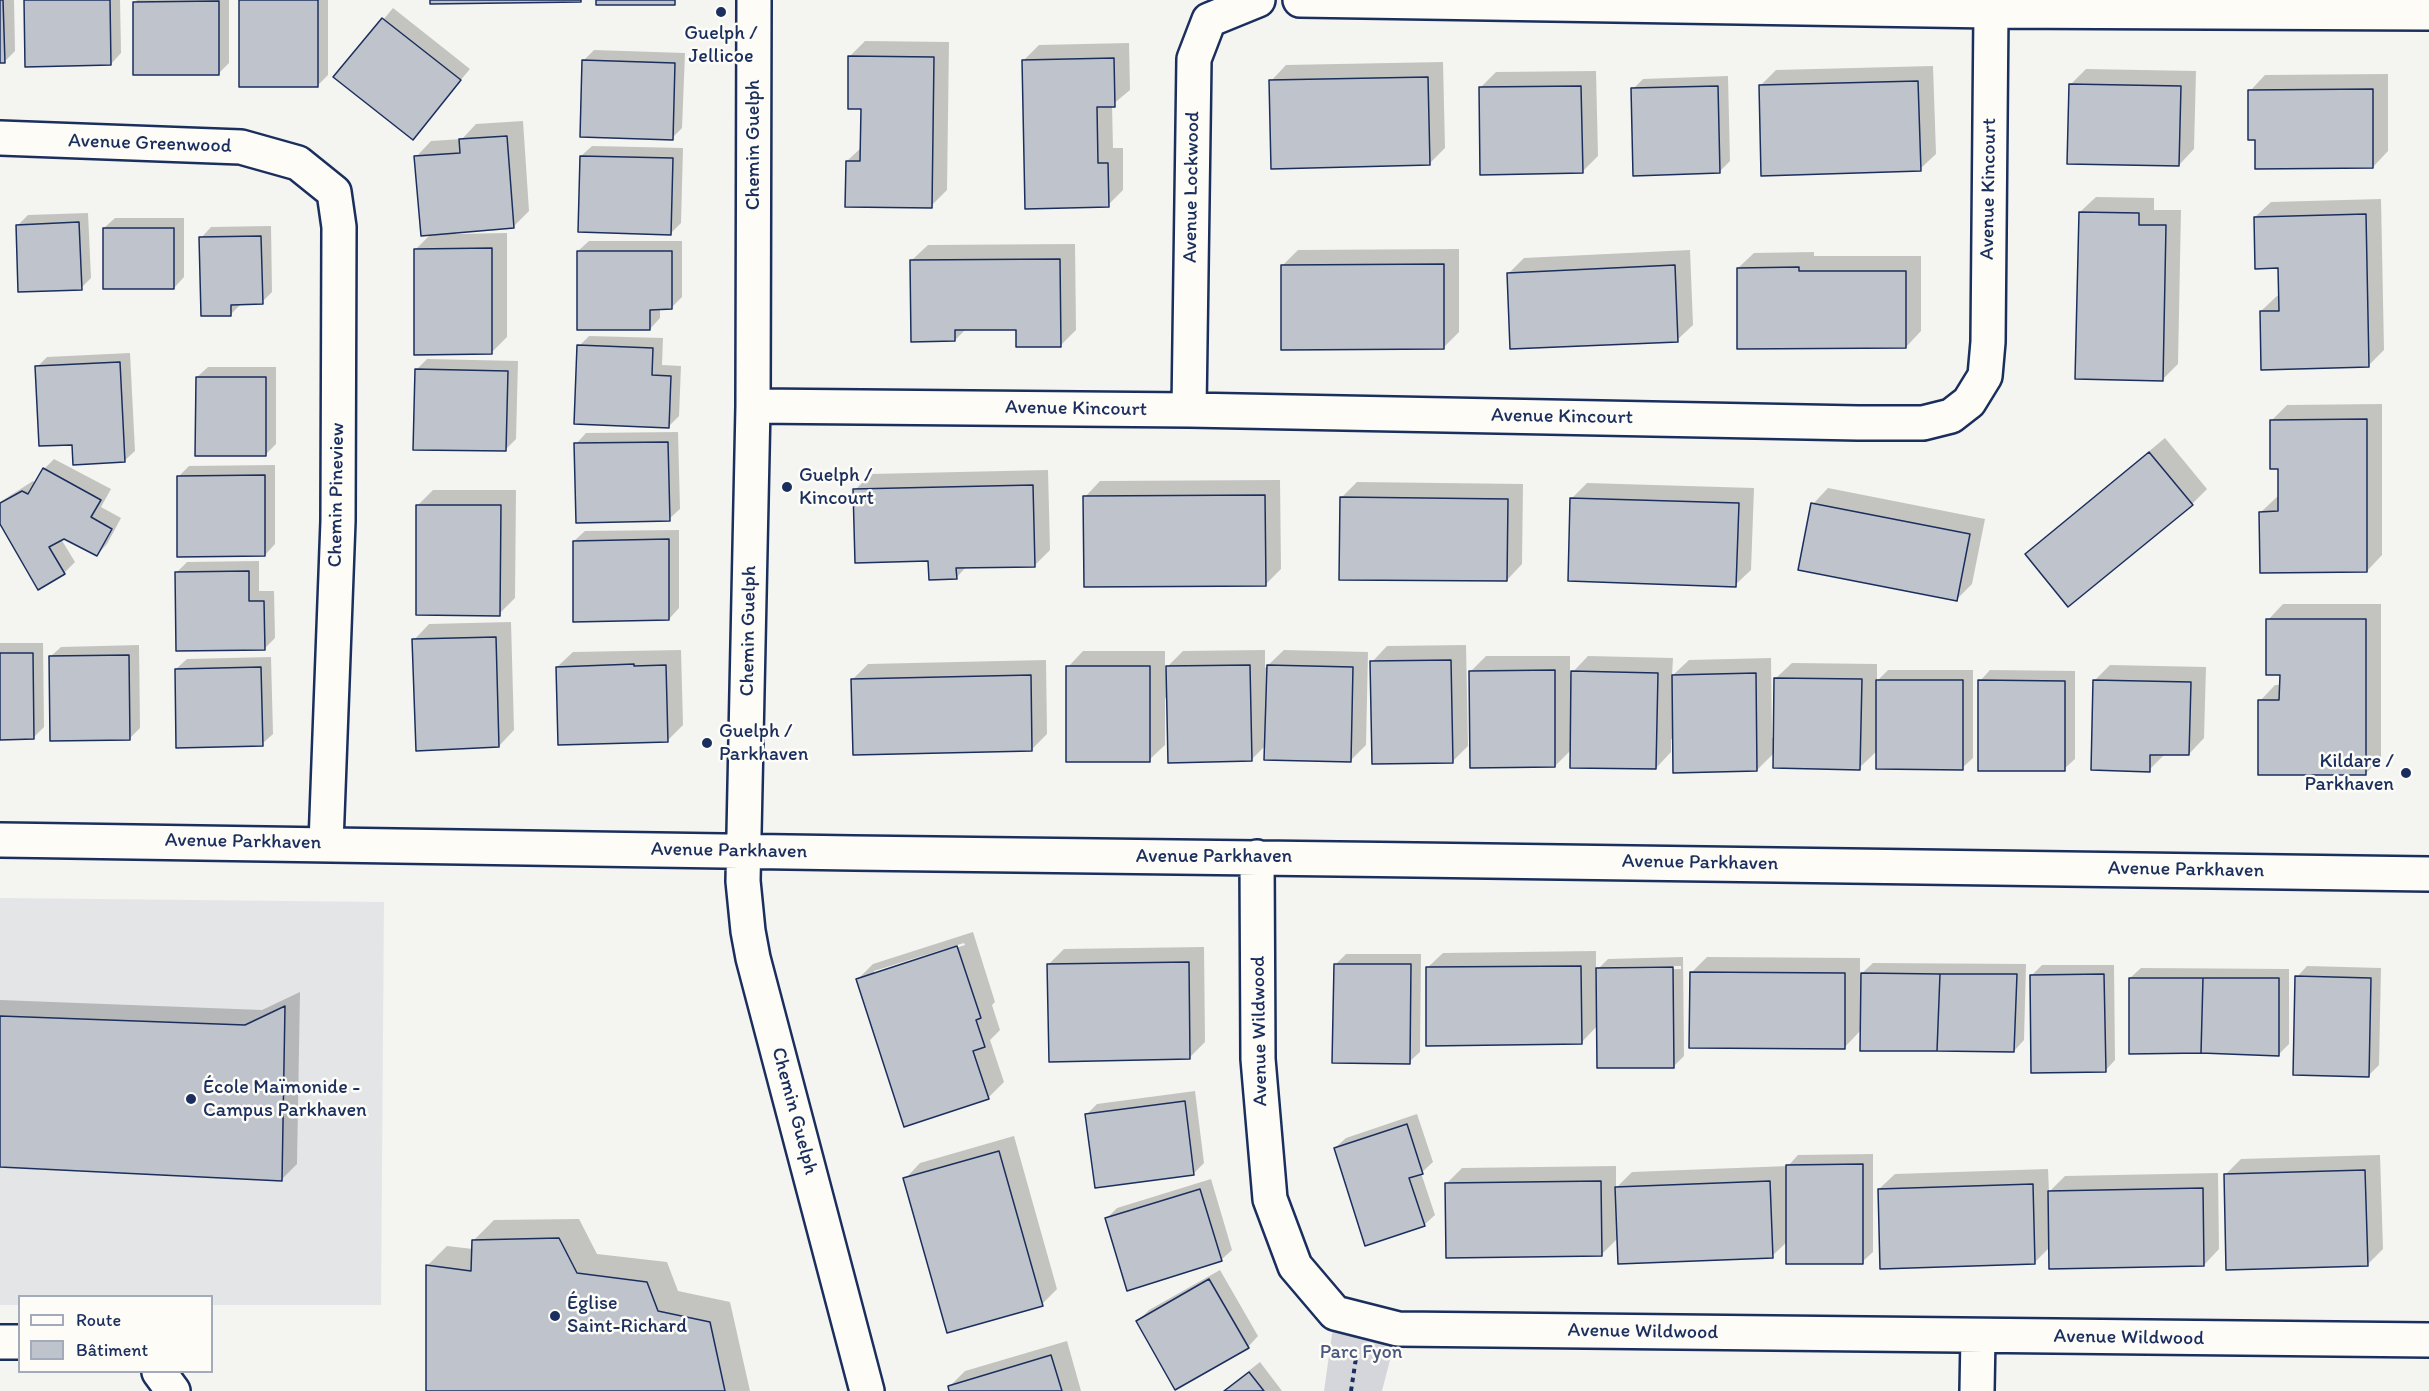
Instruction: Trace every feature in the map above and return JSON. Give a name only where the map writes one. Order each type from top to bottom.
[{"type":"street","name":"Chemin Guelph","points":[[754,0],[753,406],[744,852],[745,906],[753,958],[867,1391]]},
{"type":"street","name":"Avenue Lockwood","points":[[1189,410],[1194,59],[1209,20],[1258,0]]},
{"type":"street","points":[[1300,0],[1991,11],[2429,13]]},
{"type":"street","name":"Avenue Kincourt","points":[[753,406],[1189,410],[1869,423],[1923,423],[1950,416],[1969,402],[1985,376],[1988,342],[1991,11]]},
{"type":"street","name":"Avenue Greenwood","points":[[0,138],[241,147],[298,163]]},
{"type":"street","name":"Chemin Pineview","points":[[298,163],[334,192],[339,227],[338,521],[326,843]]},
{"type":"street","name":"Avenue Parkhaven","points":[[0,840],[2429,874]]},
{"type":"street","name":"Avenue Wildwood","points":[[1257,857],[1258,1059],[1270,1199],[1294,1266],[1335,1313],[1398,1329],[2429,1340]]},
{"type":"street","points":[[1977,1391],[1978,1336]]},
{"type":"street","points":[[0,1342],[18,1342]]},
{"type":"street","points":[[160,1373],[173,1391]]},
{"type":"shaded area","name":"École Maïmonide - Campus Parkhaven","points":[[0,898],[384,902],[381,1305],[213,1305],[213,1295],[18,1295],[18,1305],[0,1305]]},
{"type":"green space","name":"Parc Fyon","points":[[1335,1313],[1398,1329],[1382,1391],[1324,1391]]},
{"type":"building","points":[[0,0],[3,0],[5,63],[0,63]]},
{"type":"building","points":[[24,0],[110,0],[111,65],[25,67]]},
{"type":"building","points":[[239,0],[318,0],[318,87],[239,87]]},
{"type":"building","points":[[430,0],[581,0],[581,2],[430,4]]},
{"type":"building","points":[[596,0],[675,0],[675,5],[596,5]]},
{"type":"building","points":[[219,1],[219,75],[133,75],[133,2]]},
{"type":"building","points":[[382,18],[461,80],[413,140],[333,77]]},
{"type":"building","points":[[848,56],[934,57],[932,208],[845,207],[846,161],[860,161],[861,109],[848,109]]},
{"type":"building","points":[[1114,58],[1115,107],[1097,107],[1098,163],[1108,163],[1109,207],[1025,209],[1022,60]]},
{"type":"building","points":[[582,60],[675,63],[673,140],[580,137]]},
{"type":"building","points":[[1428,77],[1430,165],[1271,169],[1269,80]]},
{"type":"building","points":[[1918,81],[1921,171],[1761,176],[1759,85]]},
{"type":"building","points":[[2069,84],[2181,86],[2179,166],[2067,164]]},
{"type":"building","points":[[1581,86],[1583,173],[1480,175],[1479,87]]},
{"type":"building","points":[[1718,86],[1720,173],[1633,176],[1631,88]]},
{"type":"building","points":[[2373,89],[2373,168],[2255,169],[2255,140],[2248,140],[2248,90]]},
{"type":"building","points":[[507,136],[514,228],[421,236],[414,156],[460,153],[459,139]]},
{"type":"building","points":[[580,156],[673,158],[671,235],[578,232]]},
{"type":"building","points":[[2079,212],[2139,213],[2139,225],[2166,225],[2163,381],[2075,379]]},
{"type":"building","points":[[2366,214],[2369,367],[2261,370],[2260,311],[2279,311],[2278,268],[2255,269],[2254,217]]},
{"type":"building","points":[[79,222],[82,290],[18,292],[16,225]]},
{"type":"building","points":[[103,228],[174,228],[174,289],[103,289]]},
{"type":"building","points":[[261,236],[263,304],[231,305],[231,316],[201,316],[199,237]]},
{"type":"building","points":[[492,248],[492,354],[414,355],[414,249]]},
{"type":"building","points":[[577,251],[672,251],[672,309],[650,310],[650,330],[577,330]]},
{"type":"building","points":[[1060,259],[1061,347],[1016,347],[1016,330],[955,330],[955,341],[911,342],[910,260]]},
{"type":"building","points":[[1444,264],[1444,349],[1281,350],[1281,265]]},
{"type":"building","points":[[1675,265],[1678,342],[1510,349],[1507,273]]},
{"type":"building","points":[[1799,267],[1799,271],[1906,271],[1906,348],[1737,349],[1737,268]]},
{"type":"building","points":[[577,345],[653,348],[652,375],[671,376],[669,428],[574,424]]},
{"type":"building","points":[[120,362],[125,462],[73,465],[72,445],[39,446],[35,366]]},
{"type":"building","points":[[415,369],[508,371],[506,451],[413,450]]},
{"type":"building","points":[[196,377],[266,377],[266,456],[195,456]]},
{"type":"building","points":[[2367,419],[2367,572],[2260,573],[2259,512],[2278,511],[2278,469],[2270,469],[2270,420]]},
{"type":"building","points":[[668,442],[670,521],[576,523],[574,443]]},
{"type":"building","points":[[2149,452],[2193,505],[2068,607],[2025,554]]},
{"type":"building","points":[[43,468],[101,500],[91,517],[112,529],[97,556],[64,539],[49,547],[65,574],[38,590],[0,524],[0,503],[22,491],[28,494]]},
{"type":"building","points":[[265,475],[265,556],[177,557],[177,476]]},
{"type":"building","points":[[1033,485],[1035,567],[956,568],[957,579],[929,580],[928,561],[855,563],[853,489]]},
{"type":"building","points":[[1265,495],[1266,586],[1084,587],[1083,496]]},
{"type":"building","points":[[1340,497],[1508,499],[1507,581],[1339,580]]},
{"type":"building","points":[[1570,498],[1739,503],[1736,587],[1568,581]]},
{"type":"building","points":[[1811,503],[1970,534],[1957,601],[1798,570]]},
{"type":"building","points":[[416,505],[501,505],[500,616],[416,615]]},
{"type":"building","points":[[669,539],[669,620],[573,622],[573,541]]},
{"type":"building","points":[[249,571],[249,601],[264,601],[265,650],[176,651],[175,572]]},
{"type":"building","points":[[2266,619],[2366,619],[2366,775],[2258,775],[2258,700],[2279,700],[2280,675],[2266,675]]},
{"type":"building","points":[[496,637],[499,747],[416,751],[412,639]]},
{"type":"building","points":[[0,653],[33,653],[34,739],[0,740]]},
{"type":"building","points":[[129,655],[130,740],[50,741],[49,656]]},
{"type":"building","points":[[1451,660],[1453,763],[1372,764],[1370,661]]},
{"type":"building","points":[[634,664],[634,666],[666,665],[668,742],[558,745],[556,667]]},
{"type":"building","points":[[1250,665],[1252,761],[1168,763],[1166,666]]},
{"type":"building","points":[[1267,665],[1353,667],[1351,762],[1264,760]]},
{"type":"building","points":[[1066,666],[1150,666],[1150,762],[1066,762]]},
{"type":"building","points":[[261,667],[263,746],[176,748],[175,669]]},
{"type":"building","points":[[1555,670],[1555,767],[1470,768],[1469,671]]},
{"type":"building","points":[[1571,671],[1658,673],[1656,769],[1570,768]]},
{"type":"building","points":[[1756,673],[1757,771],[1673,773],[1672,675]]},
{"type":"building","points":[[1031,675],[1032,751],[853,755],[851,679]]},
{"type":"building","points":[[1774,678],[1862,679],[1860,770],[1773,768]]},
{"type":"building","points":[[1876,680],[1963,680],[1963,770],[1876,769]]},
{"type":"building","points":[[1978,680],[2065,681],[2065,771],[1978,771]]},
{"type":"building","points":[[2093,680],[2191,682],[2189,755],[2150,755],[2150,772],[2091,770]]},
{"type":"building","points":[[957,946],[981,1018],[976,1020],[985,1047],[973,1051],[989,1099],[904,1127],[856,979]]},
{"type":"building","points":[[1189,962],[1190,1059],[1049,1062],[1047,964]]},
{"type":"building","points":[[1334,964],[1411,964],[1410,1064],[1332,1063]]},
{"type":"building","points":[[1581,966],[1582,1044],[1426,1046],[1426,967]]},
{"type":"building","points":[[1673,967],[1674,1068],[1597,1068],[1596,968]]},
{"type":"building","points":[[1690,972],[1845,973],[1845,1049],[1689,1048]]},
{"type":"building","points":[[1861,973],[1940,974],[1937,1051],[1860,1051]]},
{"type":"building","points":[[1940,974],[2017,974],[2014,1052],[1937,1051]]},
{"type":"building","points":[[2104,974],[2106,1072],[2031,1073],[2030,975]]},
{"type":"building","points":[[2295,976],[2371,978],[2369,1077],[2293,1075]]},
{"type":"building","points":[[2129,978],[2203,978],[2201,1053],[2129,1054]]},
{"type":"building","points":[[2203,978],[2279,978],[2279,1056],[2201,1053]]},
{"type":"building","points":[[285,1006],[282,1181],[0,1167],[0,1016],[245,1025]]},
{"type":"building","points":[[1185,1101],[1194,1175],[1095,1188],[1085,1114]]},
{"type":"building","points":[[1407,1124],[1423,1174],[1409,1178],[1425,1226],[1365,1246],[1334,1148]]},
{"type":"building","points":[[999,1151],[1043,1306],[947,1333],[903,1178]]},
{"type":"building","points":[[1863,1164],[1863,1264],[1786,1264],[1786,1165]]},
{"type":"building","points":[[2365,1170],[2368,1266],[2226,1270],[2224,1174]]},
{"type":"building","points":[[1601,1181],[1602,1256],[1446,1258],[1445,1183]]},
{"type":"building","points":[[1770,1181],[1773,1258],[1618,1264],[1615,1187]]},
{"type":"building","points":[[2033,1184],[2035,1264],[1880,1269],[1878,1189]]},
{"type":"building","points":[[2203,1188],[2204,1266],[2049,1269],[2048,1191]]},
{"type":"building","points":[[1200,1189],[1222,1261],[1127,1291],[1105,1218]]},
{"type":"building","name":"Église Saint-Richard","points":[[559,1238],[577,1273],[647,1282],[658,1311],[710,1322],[725,1391],[426,1391],[426,1265],[471,1271],[472,1240]]},
{"type":"building","points":[[1209,1279],[1249,1348],[1175,1390],[1136,1321]]},
{"type":"building","points":[[1051,1355],[1062,1391],[949,1391],[948,1386]]},
{"type":"building","points":[[1249,1372],[1264,1391],[1224,1391]]},
{"type":"place","name":"Guelph / Jellicoe","points":[[721,12]]},
{"type":"place","name":"Guelph / Kincourt","points":[[787,487]]},
{"type":"place","name":"Guelph / Parkhaven","points":[[707,743]]},
{"type":"place","name":"Kildare / Parkhaven","points":[[2406,773]]},
{"type":"place","name":"École Maïmonide - Campus Parkhaven","points":[[191,1099]]},
{"type":"place","name":"Église Saint-Richard","points":[[555,1316]]}]
